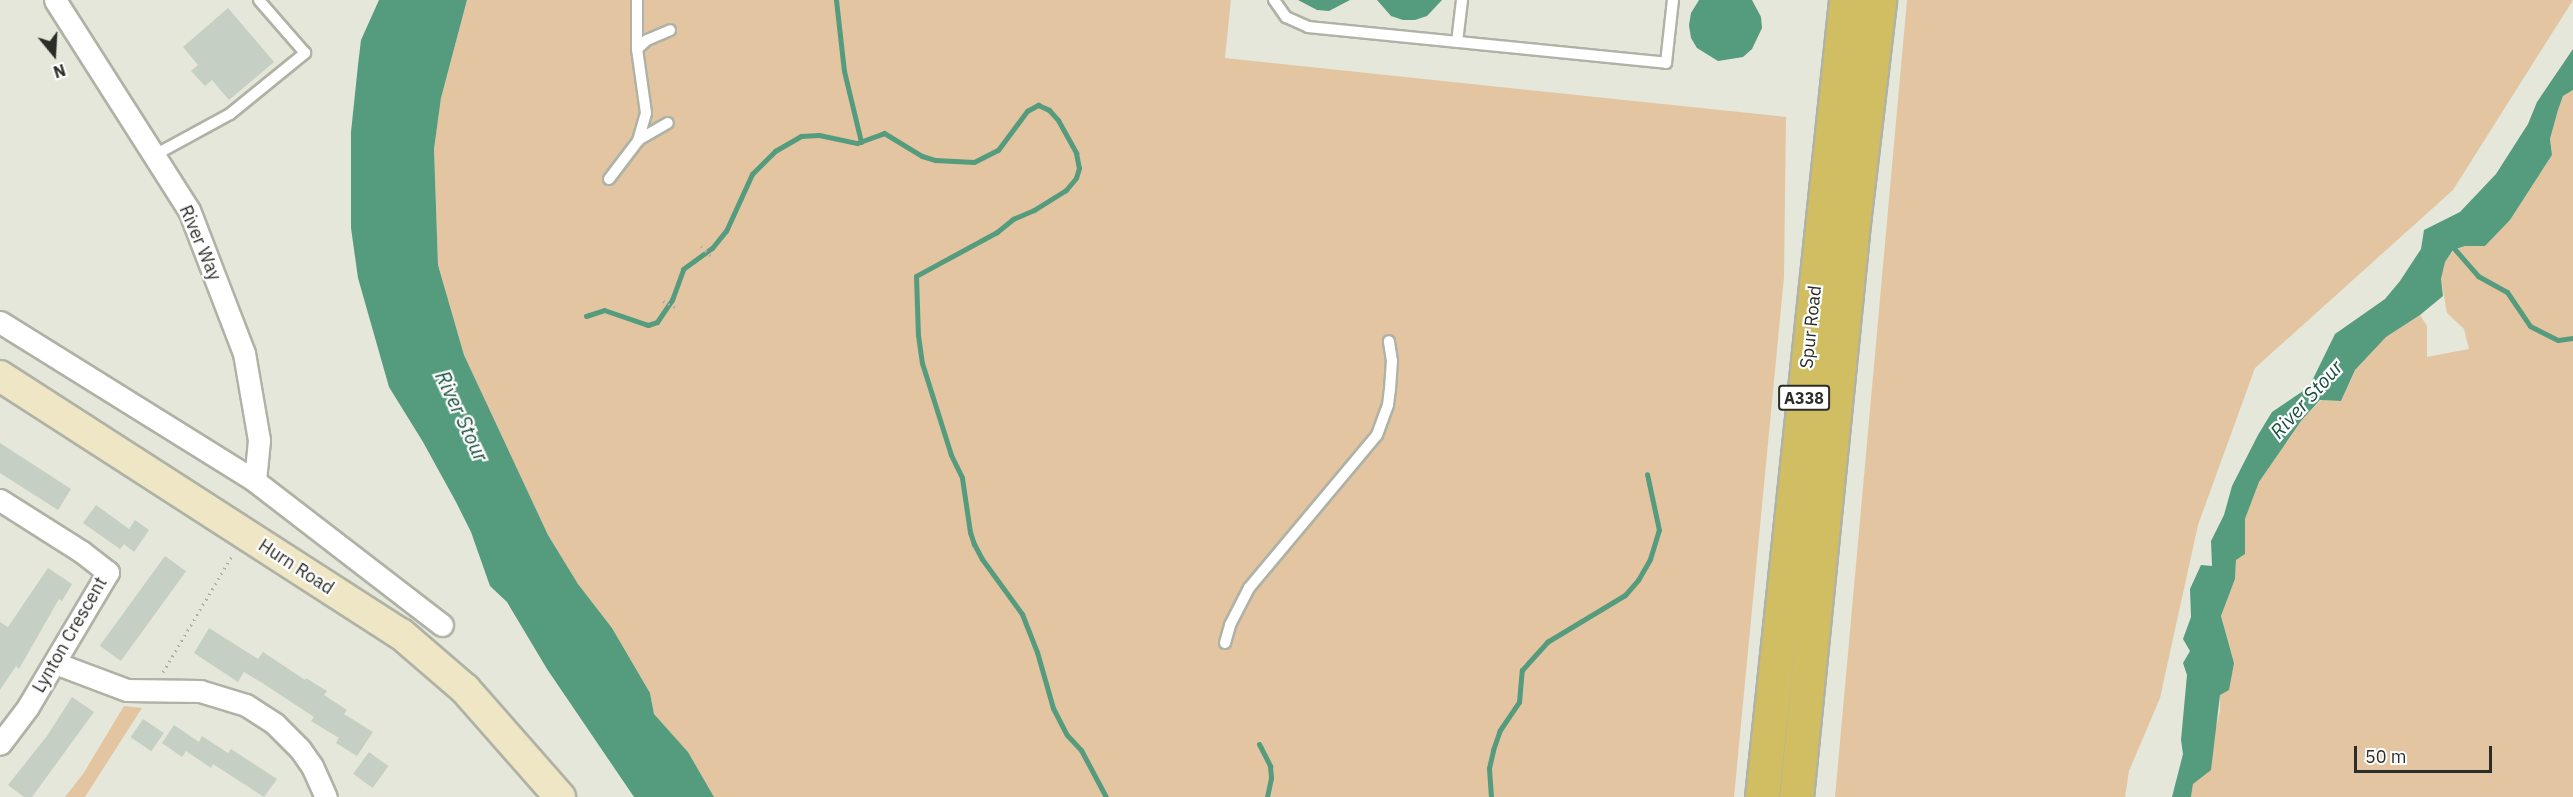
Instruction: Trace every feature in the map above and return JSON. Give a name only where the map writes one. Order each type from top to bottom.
[{"type":"highway","name":"Spur Road","points":[[1762,797],[1846,0]]},
{"type":"highway","name":"Spur Road","points":[[1796,797],[1853,223],[1879,0]]},
{"type":"main road","name":"Hurn Road","points":[[0,376],[401,634],[465,689],[560,797]]},
{"type":"street","name":"River Way","points":[[55,0],[189,210],[244,353],[260,440],[255,481]]},
{"type":"street","points":[[0,322],[255,481],[442,625]]},
{"type":"street","name":"Lynton Crescent","points":[[0,500],[82,552],[108,572],[55,663],[0,744]]},
{"type":"street","points":[[55,663],[127,690],[200,692],[246,705],[275,724],[300,749],[312,766],[326,797]]},
{"type":"lane","points":[[153,156],[230,114],[305,53],[259,0]]},
{"type":"lane","points":[[637,0],[637,49],[646,113],[638,141]]},
{"type":"lane","points":[[1274,0],[1286,17],[1308,27],[1666,63],[1673,0]]},
{"type":"lane","points":[[1457,42],[1462,0]]},
{"type":"lane","points":[[637,49],[647,40],[670,30]]},
{"type":"lane","points":[[609,179],[638,141],[651,130],[668,123]]},
{"type":"lane","points":[[1224,643],[1230,625],[1249,588],[1377,435],[1384,418],[1390,389],[1392,361],[1389,341]]},
{"type":"path","points":[[701,246],[712,257]]},
{"type":"path","points":[[663,301],[677,308]]},
{"type":"path","points":[[153,689],[238,548]]},
{"type":"shaded area","points":[[467,0],[1231,0],[1225,58],[1786,117],[1784,277],[1734,797],[714,797],[688,752],[654,714],[650,693],[612,628],[578,584],[548,535],[464,355],[438,265],[434,149],[441,98]]},
{"type":"shaded area","points":[[1907,0],[2573,0],[2453,190],[2255,368],[2198,525],[2160,698],[2129,771],[2125,797],[1835,797]]},
{"type":"shaded area","points":[[2573,90],[2573,797],[2191,797],[2193,784],[2200,776],[2215,731],[2220,711],[2220,695],[2234,663],[2221,616],[2235,579],[2236,560],[2245,553],[2245,519],[2259,482],[2301,421],[2321,400],[2341,401],[2355,370],[2386,337],[2420,315],[2427,326],[2427,357],[2469,349],[2464,329],[2447,313],[2441,279],[2445,261],[2454,250],[2465,246],[2485,246],[2510,220],[2552,155],[2550,139],[2558,110],[2563,96]]},
{"type":"shaded area","points":[[124,706],[142,708],[85,797],[65,797],[83,774]]},
{"type":"water","name":"River Stour","points":[[379,0],[467,0],[441,98],[434,149],[438,265],[464,355],[548,535],[578,584],[612,628],[650,693],[654,714],[688,752],[714,797],[634,797],[547,669],[507,602],[490,586],[471,532],[456,502],[389,387],[358,278],[351,228],[351,132],[361,40]]},
{"type":"water","points":[[1298,0],[1350,0],[1329,11],[1317,10]]},
{"type":"water","points":[[1377,0],[1442,0],[1427,16],[1415,20],[1403,20],[1391,16]]},
{"type":"water","points":[[1699,0],[1752,0],[1761,17],[1762,28],[1752,49],[1743,57],[1718,61],[1697,48],[1691,38],[1689,25],[1691,13]]},
{"type":"water","name":"River Stour","points":[[2573,49],[2573,90],[2563,96],[2558,110],[2550,139],[2552,155],[2510,220],[2485,246],[2465,246],[2453,250],[2445,262],[2441,279],[2443,296],[2420,315],[2386,337],[2355,370],[2341,401],[2320,400],[2301,421],[2259,482],[2245,519],[2245,554],[2236,560],[2235,579],[2221,616],[2234,663],[2229,690],[2220,695],[2211,770],[2193,784],[2191,797],[2172,797],[2183,754],[2181,740],[2187,675],[2183,663],[2190,651],[2183,639],[2191,617],[2190,589],[2201,565],[2212,566],[2211,541],[2224,515],[2232,486],[2258,435],[2272,412],[2309,387],[2335,334],[2385,299],[2400,281],[2421,249],[2424,230],[2460,212],[2496,174],[2528,124],[2537,102]]},
{"type":"building","points":[[228,8],[274,62],[229,100],[212,80],[205,86],[191,71],[198,65],[183,47]]},
{"type":"building","points":[[0,443],[71,489],[58,510],[0,473]]},
{"type":"building","points":[[96,505],[129,529],[135,520],[149,530],[134,552],[124,544],[120,549],[83,523]]},
{"type":"building","points":[[165,556],[186,571],[121,661],[100,646]]},
{"type":"building","points":[[48,568],[72,584],[62,601],[59,599],[19,669],[16,666],[0,690],[0,622],[8,627]]},
{"type":"building","points":[[209,628],[258,659],[263,652],[305,680],[306,678],[327,691],[324,695],[347,710],[344,714],[373,732],[357,756],[336,743],[339,738],[311,721],[314,717],[264,684],[244,672],[238,682],[194,653]]},
{"type":"building","points":[[72,697],[94,712],[32,797],[24,797],[8,785],[47,736]]},
{"type":"building","points":[[143,719],[164,733],[151,751],[131,737]]},
{"type":"building","points":[[174,725],[199,742],[202,736],[228,753],[231,749],[277,779],[264,797],[213,764],[211,768],[186,751],[182,757],[162,743]]},
{"type":"building","points":[[369,752],[388,766],[373,788],[353,774]]},
{"type":"waterway","points":[[836,0],[844,71],[861,142]]},
{"type":"waterway","points":[[586,316],[604,310],[648,325],[657,322],[672,300],[683,269],[712,248],[726,231],[752,174],[775,151],[801,136],[819,135],[857,143],[884,133],[922,156],[935,160],[974,162],[998,150],[1027,111],[1038,105],[1049,110],[1058,120],[1076,153],[1079,168],[1076,178],[1066,190],[1034,210],[1013,219],[997,232],[916,276],[918,335],[922,363],[951,455],[962,478],[974,544],[982,559],[1022,614],[1037,652],[1053,708],[1067,735],[1081,750],[1106,797]]},
{"type":"waterway","points":[[2452,246],[2478,276],[2507,292],[2530,326],[2558,340],[2573,338]]},
{"type":"waterway","points":[[1491,797],[1489,768],[1493,750],[1500,730],[1519,702],[1522,670],[1547,642],[1625,595],[1638,580],[1650,559],[1659,530],[1647,474]]},
{"type":"waterway","points":[[1259,744],[1270,766],[1271,778],[1267,797]]}]
